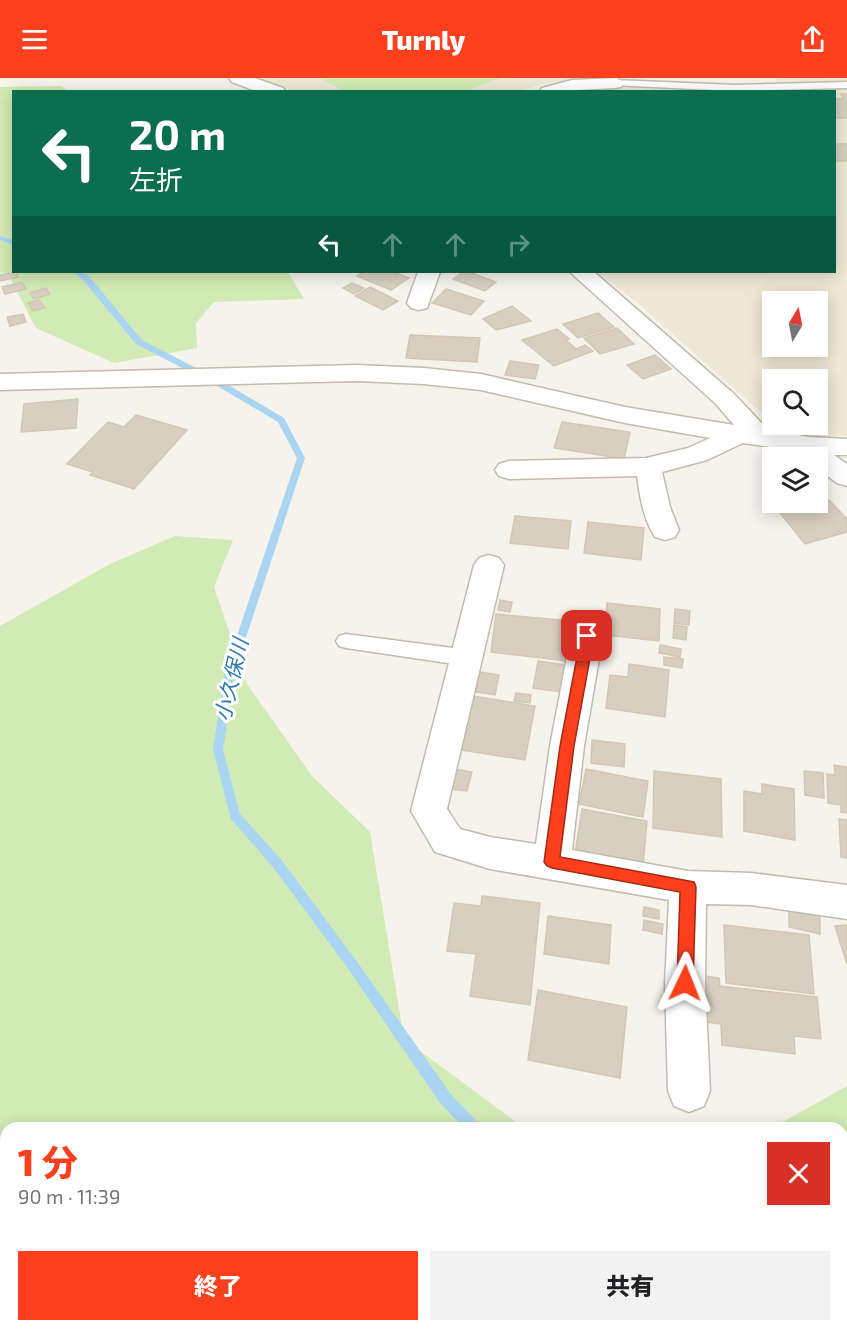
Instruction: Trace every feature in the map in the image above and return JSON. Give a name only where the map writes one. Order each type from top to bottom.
[{"type":"street","points":[[238,78],[273,90]]},
{"type":"street","points":[[555,90],[572,85],[615,82]]},
{"type":"street","points":[[419,303],[429,273]]},
{"type":"street","points":[[582,273],[725,399],[750,436]]},
{"type":"street","points":[[0,382],[357,373],[424,376],[481,382],[625,414],[750,436],[804,444],[847,447]]},
{"type":"street","points":[[509,470],[646,467],[697,454],[750,436]]},
{"type":"street","points":[[804,444],[847,460]]},
{"type":"street","points":[[804,444],[847,477]]},
{"type":"street","points":[[646,467],[651,476],[656,507],[665,530]]},
{"type":"street","points":[[489,565],[429,811],[448,841],[490,853],[688,887],[751,889],[847,902]]},
{"type":"street","points":[[552,862],[567,746],[587,636]]},
{"type":"street","points":[[688,887],[685,983],[689,1091]]},
{"type":"lane","points":[[615,82],[735,88],[847,85]]},
{"type":"lane","points":[[346,641],[468,658]]},
{"type":"shaded area","points":[[258,78],[597,78],[547,83],[522,90],[291,90]]},
{"type":"shaded area","points":[[775,78],[847,78],[847,436],[810,435],[828,435],[828,369],[762,369],[762,413],[639,304],[598,273],[836,273],[836,90],[780,90]]},
{"type":"shaded area","points":[[632,87],[673,90],[601,90]]},
{"type":"green space","points":[[319,78],[500,78],[469,90],[342,90]]},
{"type":"green space","points":[[62,86],[66,90],[12,90],[12,273],[289,273],[304,299],[214,302],[196,323],[197,348],[114,363],[36,328],[8,274],[0,273],[0,87]]},
{"type":"green space","points":[[175,536],[233,540],[214,587],[247,684],[312,776],[370,832],[404,1039],[516,1122],[0,1122],[0,626],[110,564]]},
{"type":"green space","points":[[847,1086],[847,1122],[783,1122]]},
{"type":"building","points":[[841,94],[847,94],[847,118],[836,118],[836,99],[843,98]]},
{"type":"building","points":[[836,144],[847,144],[847,161],[836,161]]},
{"type":"building","points":[[17,273],[18,277],[0,281],[0,275]]},
{"type":"building","points":[[362,273],[396,273],[409,278],[391,290],[357,276]]},
{"type":"building","points":[[462,273],[472,273],[496,282],[485,291],[453,279]]},
{"type":"building","points":[[22,282],[26,289],[5,294],[2,287]]},
{"type":"building","points":[[352,283],[364,288],[354,294],[343,288]]},
{"type":"building","points":[[370,287],[398,301],[383,310],[355,296]]},
{"type":"building","points":[[46,288],[50,294],[34,299],[30,293]]},
{"type":"building","points":[[446,289],[484,301],[471,315],[432,303]]},
{"type":"building","points":[[39,300],[45,308],[33,311],[28,303]]},
{"type":"building","points":[[512,306],[531,321],[496,330],[483,319]]},
{"type":"building","points":[[598,313],[614,327],[578,338],[563,324]]},
{"type":"building","points":[[23,314],[26,322],[10,326],[7,317]]},
{"type":"building","points":[[617,328],[634,344],[600,354],[584,338]]},
{"type":"building","points":[[557,329],[569,339],[566,340],[576,349],[585,345],[593,351],[554,366],[522,340]]},
{"type":"building","points":[[410,335],[480,338],[477,362],[406,358]]},
{"type":"building","points":[[655,355],[671,369],[643,379],[627,365]]},
{"type":"building","points":[[510,361],[539,365],[535,379],[505,375]]},
{"type":"building","points":[[78,399],[76,428],[21,432],[24,404]]},
{"type":"building","points":[[136,415],[187,430],[134,489],[90,475],[93,472],[67,464],[108,422],[124,427]]},
{"type":"building","points":[[562,422],[630,432],[624,459],[554,448]]},
{"type":"building","points":[[828,500],[847,519],[847,532],[805,544],[780,513],[828,513]]},
{"type":"building","points":[[515,516],[571,521],[568,549],[510,543]]},
{"type":"building","points":[[588,522],[644,528],[641,560],[584,553]]},
{"type":"building","points":[[500,600],[512,602],[510,612],[498,610]]},
{"type":"building","points":[[607,603],[660,609],[659,641],[605,635]]},
{"type":"building","points":[[675,609],[690,611],[689,625],[674,623]]},
{"type":"building","points":[[496,614],[570,621],[566,661],[491,652]]},
{"type":"building","points":[[674,625],[687,627],[686,640],[673,638]]},
{"type":"building","points":[[660,645],[681,649],[680,657],[659,653]]},
{"type":"building","points":[[664,657],[683,659],[682,668],[664,665]]},
{"type":"building","points":[[538,661],[565,665],[562,692],[533,688]]},
{"type":"building","points":[[629,664],[669,670],[665,717],[606,708],[610,675],[628,677]]},
{"type":"building","points":[[480,672],[499,675],[495,695],[476,692]]},
{"type":"building","points":[[516,693],[531,695],[530,703],[514,701]]},
{"type":"building","points":[[472,696],[535,706],[525,760],[461,750]]},
{"type":"building","points":[[592,740],[625,744],[624,767],[591,763]]},
{"type":"building","points":[[834,765],[847,767],[847,813],[841,812],[841,805],[828,803],[827,774],[835,775]]},
{"type":"building","points":[[454,769],[472,772],[467,791],[449,789]]},
{"type":"building","points":[[586,769],[648,781],[643,817],[579,804]]},
{"type":"building","points":[[654,771],[721,779],[722,837],[653,828]]},
{"type":"building","points":[[804,771],[823,773],[824,798],[805,795]]},
{"type":"building","points":[[762,784],[794,789],[795,840],[744,831],[744,791],[762,794]]},
{"type":"building","points":[[582,809],[647,821],[643,866],[575,854]]},
{"type":"building","points":[[839,819],[847,820],[847,858],[841,857]]},
{"type":"building","points":[[482,896],[540,903],[530,1005],[470,996],[476,954],[447,951],[454,903],[481,906]]},
{"type":"building","points":[[789,902],[820,908],[820,934],[789,927]]},
{"type":"building","points":[[644,907],[659,910],[659,919],[643,916]]},
{"type":"building","points":[[548,916],[611,925],[609,964],[544,954]]},
{"type":"building","points":[[644,920],[663,924],[662,934],[643,930]]},
{"type":"building","points":[[724,925],[809,935],[814,994],[726,983]]},
{"type":"building","points":[[847,925],[847,964],[835,926]]},
{"type":"building","points":[[705,976],[719,978],[720,986],[817,997],[821,1039],[794,1036],[795,1054],[722,1045],[721,1024],[706,1022]]},
{"type":"building","points":[[538,990],[627,1007],[620,1078],[528,1060]]},
{"type":"waterway","name":"小久保川","points":[[0,238],[12,242]]},
{"type":"waterway","name":"小久保川","points":[[78,273],[85,277],[139,342],[222,385],[281,420],[301,458],[230,671],[218,750],[235,816],[276,862],[351,963],[445,1098],[467,1122]]},
{"type":"route","points":[[587,636],[567,746],[552,862],[688,887],[685,983]]}]
